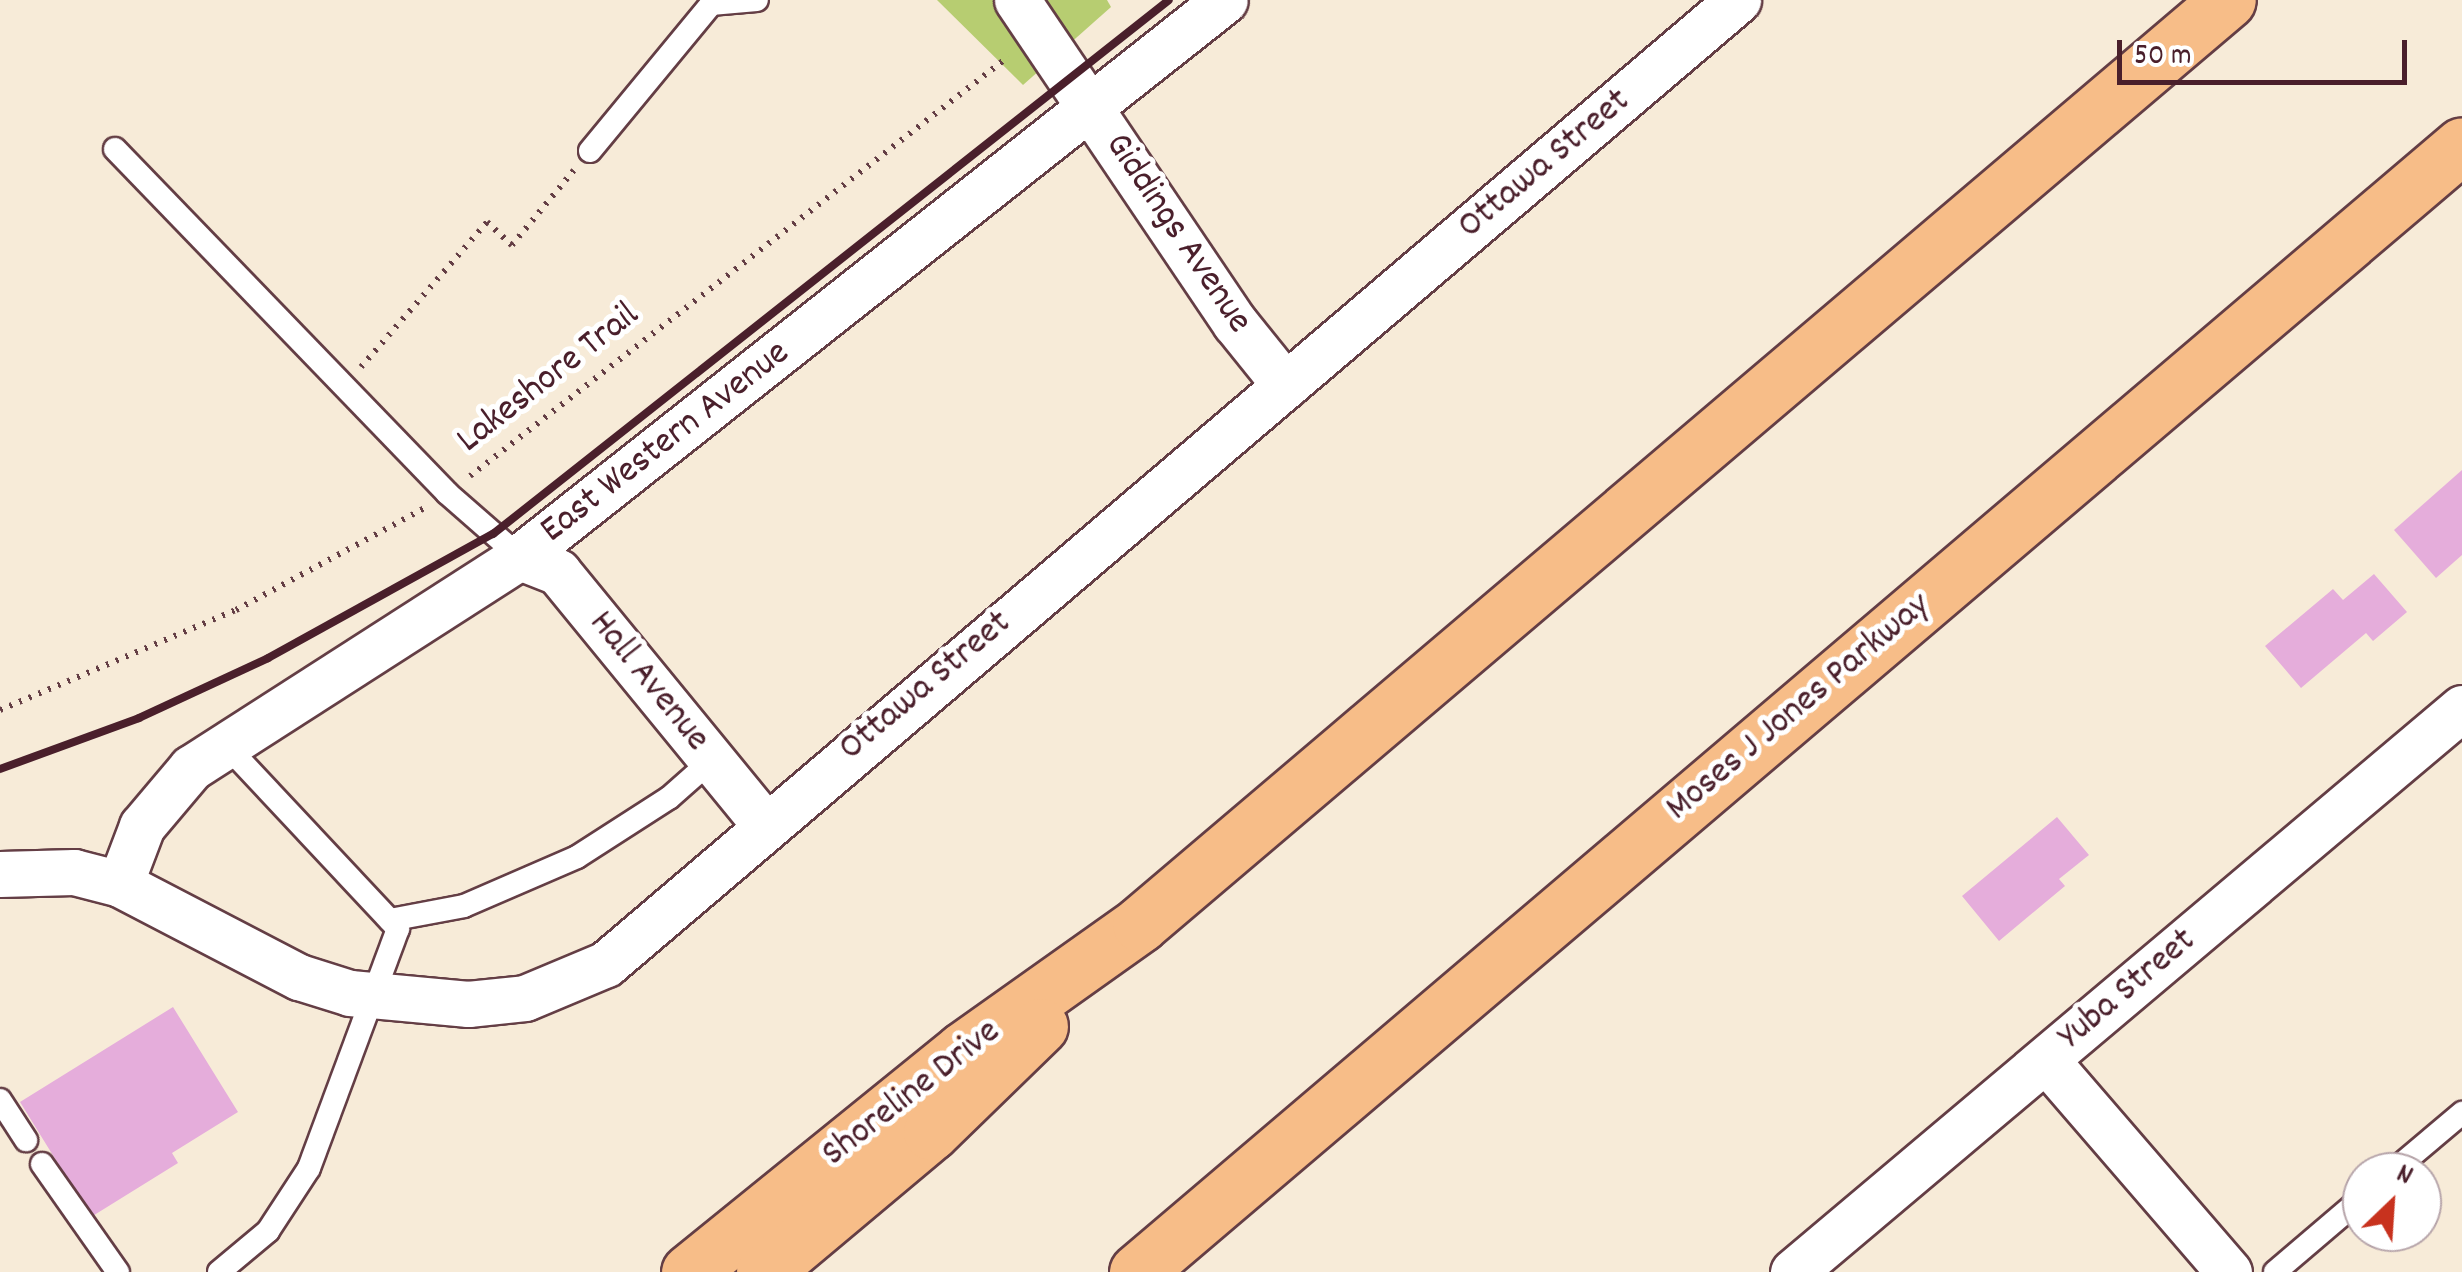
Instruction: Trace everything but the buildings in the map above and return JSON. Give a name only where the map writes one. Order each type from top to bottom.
[{"type":"highway","points":[[764,1272],[931,1132],[1140,924],[2228,0]]},
{"type":"highway","name":"Moses J Jones Parkway","points":[[1137,1272],[2462,145]]},
{"type":"highway","name":"Shoreline Drive","points":[[688,1272],[962,1050],[1140,924]]},
{"type":"street","name":"East Western Avenue","points":[[120,884],[142,826],[191,768],[520,557],[1082,96],[1225,0]]},
{"type":"street","name":"Ottawa Street","points":[[0,874],[74,872],[120,884],[299,976],[376,996],[468,1004],[525,998],[568,983],[636,942],[764,824],[1738,0]]},
{"type":"street","name":"Giddings Avenue","points":[[1027,17],[1235,323],[1285,385]]},
{"type":"street","name":"Hall Avenue","points":[[520,557],[558,572],[764,824]]},
{"type":"street","name":"Yuba Street","points":[[1793,1272],[2462,708]]},
{"type":"street","points":[[2046,1060],[2229,1272]]},
{"type":"lane","points":[[590,152],[711,4],[757,0]]},
{"type":"lane","points":[[115,148],[447,493],[520,557]]},
{"type":"lane","points":[[219,1272],[268,1231],[309,1168],[398,929],[226,745]]},
{"type":"lane","points":[[390,920],[464,906],[577,857],[669,798],[712,760]]},
{"type":"lane","points":[[0,1100],[26,1140]]},
{"type":"lane","points":[[2415,1152],[2462,1112]]},
{"type":"lane","points":[[42,1164],[118,1272]]},
{"type":"lane","points":[[2275,1272],[2342,1215]]},
{"type":"path","name":"Lakeshore Trail","points":[[0,710],[236,610],[447,493],[1027,17]]},
{"type":"path","points":[[344,387],[488,222],[512,245],[590,152]]},
{"type":"green space","points":[[937,0],[1107,0],[1111,7],[1023,85]]},
{"type":"railway","points":[[0,769],[139,718],[268,658],[493,534],[1169,0]]}]
